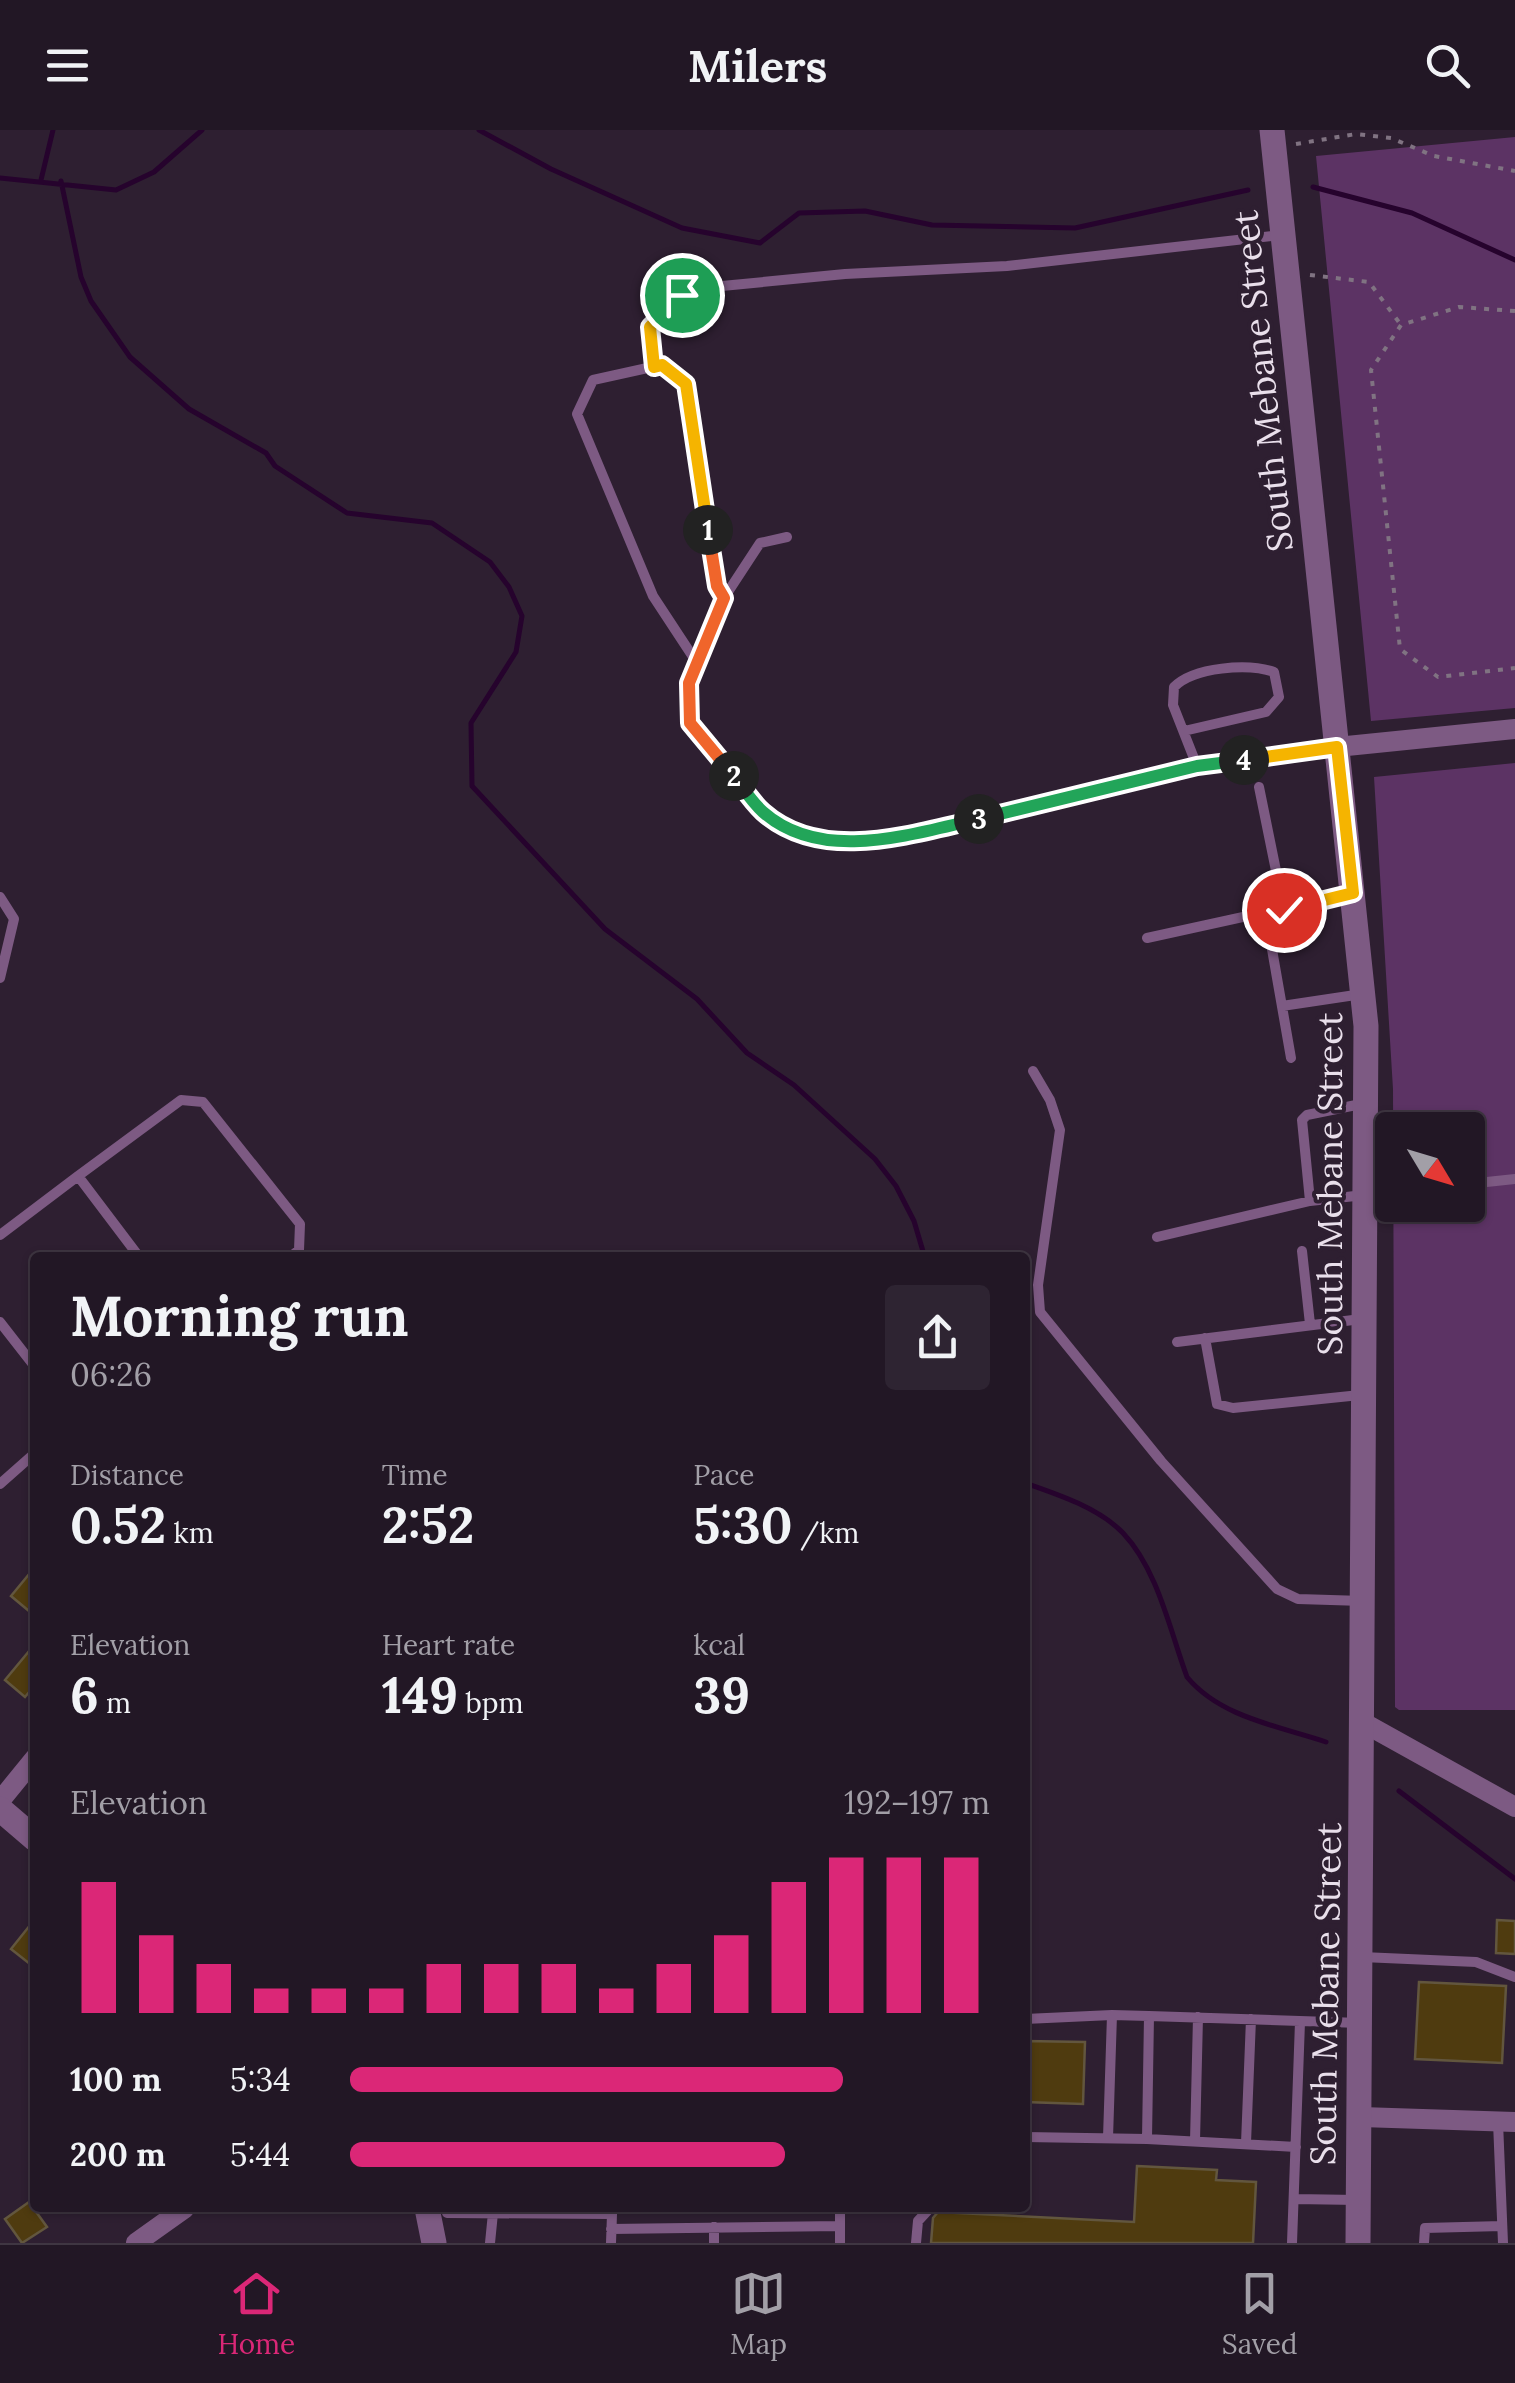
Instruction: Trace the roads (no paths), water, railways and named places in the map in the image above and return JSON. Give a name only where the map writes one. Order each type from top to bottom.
[{"type":"street","name":"South Mebane Street","points":[[1284,137],[1282,234],[1363,994],[1366,1103],[1375,1183]]},
{"type":"street","points":[[1337,747],[1515,730]]},
{"type":"street","name":"South Mebane Street","points":[[1358,2243],[1366,1318],[1375,1205]]},
{"type":"street","points":[[1364,1723],[1512,1799]]},
{"type":"street","points":[[0,1800],[30,1764]]},
{"type":"street","points":[[0,1809],[30,1835]]},
{"type":"street","points":[[1361,2117],[1506,2122]]},
{"type":"street","points":[[136,2243],[179,2212]]},
{"type":"lane","points":[[654,367],[650,327],[682,295],[722,286],[845,274],[1007,266],[1282,234]]},
{"type":"lane","points":[[697,663],[653,596],[577,414],[593,380],[662,365],[686,384],[717,586],[724,598]]},
{"type":"lane","points":[[787,537],[760,543],[724,598],[689,683],[690,723],[764,813],[818,840],[880,840],[1197,766],[1337,747]]},
{"type":"lane","points":[[1184,731],[1266,712],[1279,697],[1274,672],[1257,666],[1184,677],[1174,688],[1174,705],[1197,766]]},
{"type":"lane","points":[[1259,787],[1284,910]]},
{"type":"lane","points":[[1147,938],[1353,893]]},
{"type":"lane","points":[[0,897],[14,919],[0,978]]},
{"type":"lane","points":[[1266,915],[1292,1058]]},
{"type":"lane","points":[[1282,1006],[1363,994]]},
{"type":"lane","points":[[1033,1071],[1050,1100],[1060,1130],[1038,1285],[1040,1312],[1161,1461],[1278,1589],[1298,1599],[1364,1601]]},
{"type":"lane","points":[[0,1235],[181,1100],[203,1102],[300,1224],[296,1252]]},
{"type":"lane","points":[[1310,1202],[1302,1120],[1307,1115],[1366,1103]]},
{"type":"lane","points":[[78,1176],[135,1252]]},
{"type":"lane","points":[[1485,1182],[1515,1179]]},
{"type":"lane","points":[[1156,1237],[1310,1202],[1375,1192]]},
{"type":"lane","points":[[1302,1251],[1310,1324]]},
{"type":"lane","points":[[1177,1342],[1366,1318]]},
{"type":"lane","points":[[0,1322],[30,1361]]},
{"type":"lane","points":[[1205,1338],[1216,1404],[1233,1408],[1366,1394]]},
{"type":"lane","points":[[0,1484],[30,1457]]},
{"type":"lane","points":[[1361,1957],[1476,1962],[1515,1978]]},
{"type":"lane","points":[[1030,2019],[1112,2015],[1361,2023]]},
{"type":"lane","points":[[1108,2138],[1112,2015]]},
{"type":"lane","points":[[1147,2139],[1149,2016]]},
{"type":"lane","points":[[1195,2141],[1198,2017]]},
{"type":"lane","points":[[1246,2142],[1251,2019]]},
{"type":"lane","points":[[1292,2243],[1300,2022]]},
{"type":"lane","points":[[1503,2243],[1506,2122]]},
{"type":"lane","points":[[1030,2138],[1246,2142],[1296,2147]]},
{"type":"lane","points":[[1294,2199],[1359,2200]]},
{"type":"lane","points":[[840,2212],[840,2243]]},
{"type":"lane","points":[[916,2243],[918,2221],[926,2212]]},
{"type":"lane","points":[[490,2243],[493,2214]]},
{"type":"lane","points":[[436,2218],[612,2214],[611,2243]]},
{"type":"lane","points":[[612,2229],[840,2226]]},
{"type":"lane","points":[[1424,2243],[1424,2228],[1502,2226]]},
{"type":"lane","points":[[714,2227],[714,2243]]},
{"type":"waterway","points":[[41,180],[53,130]]},
{"type":"waterway","points":[[0,178],[116,190],[154,172],[202,130]]},
{"type":"waterway","points":[[479,130],[551,169],[682,228],[760,243],[799,213],[865,211],[932,225],[1075,228],[1248,190]]},
{"type":"waterway","points":[[61,181],[81,277],[91,301],[130,357],[189,409],[266,453],[275,466],[347,513],[432,523],[490,562],[509,587],[522,616],[516,652],[471,723],[472,786],[605,929],[697,999],[747,1053],[794,1085],[875,1159],[896,1186],[914,1221],[923,1252]]},
{"type":"waterway","points":[[1313,187],[1412,213],[1515,260]]},
{"type":"waterway","points":[[1030,1485],[1090,1509],[1123,1533],[1145,1565],[1187,1677],[1200,1691],[1233,1711],[1326,1742]]},
{"type":"waterway","points":[[1399,1791],[1515,1879]]}]
